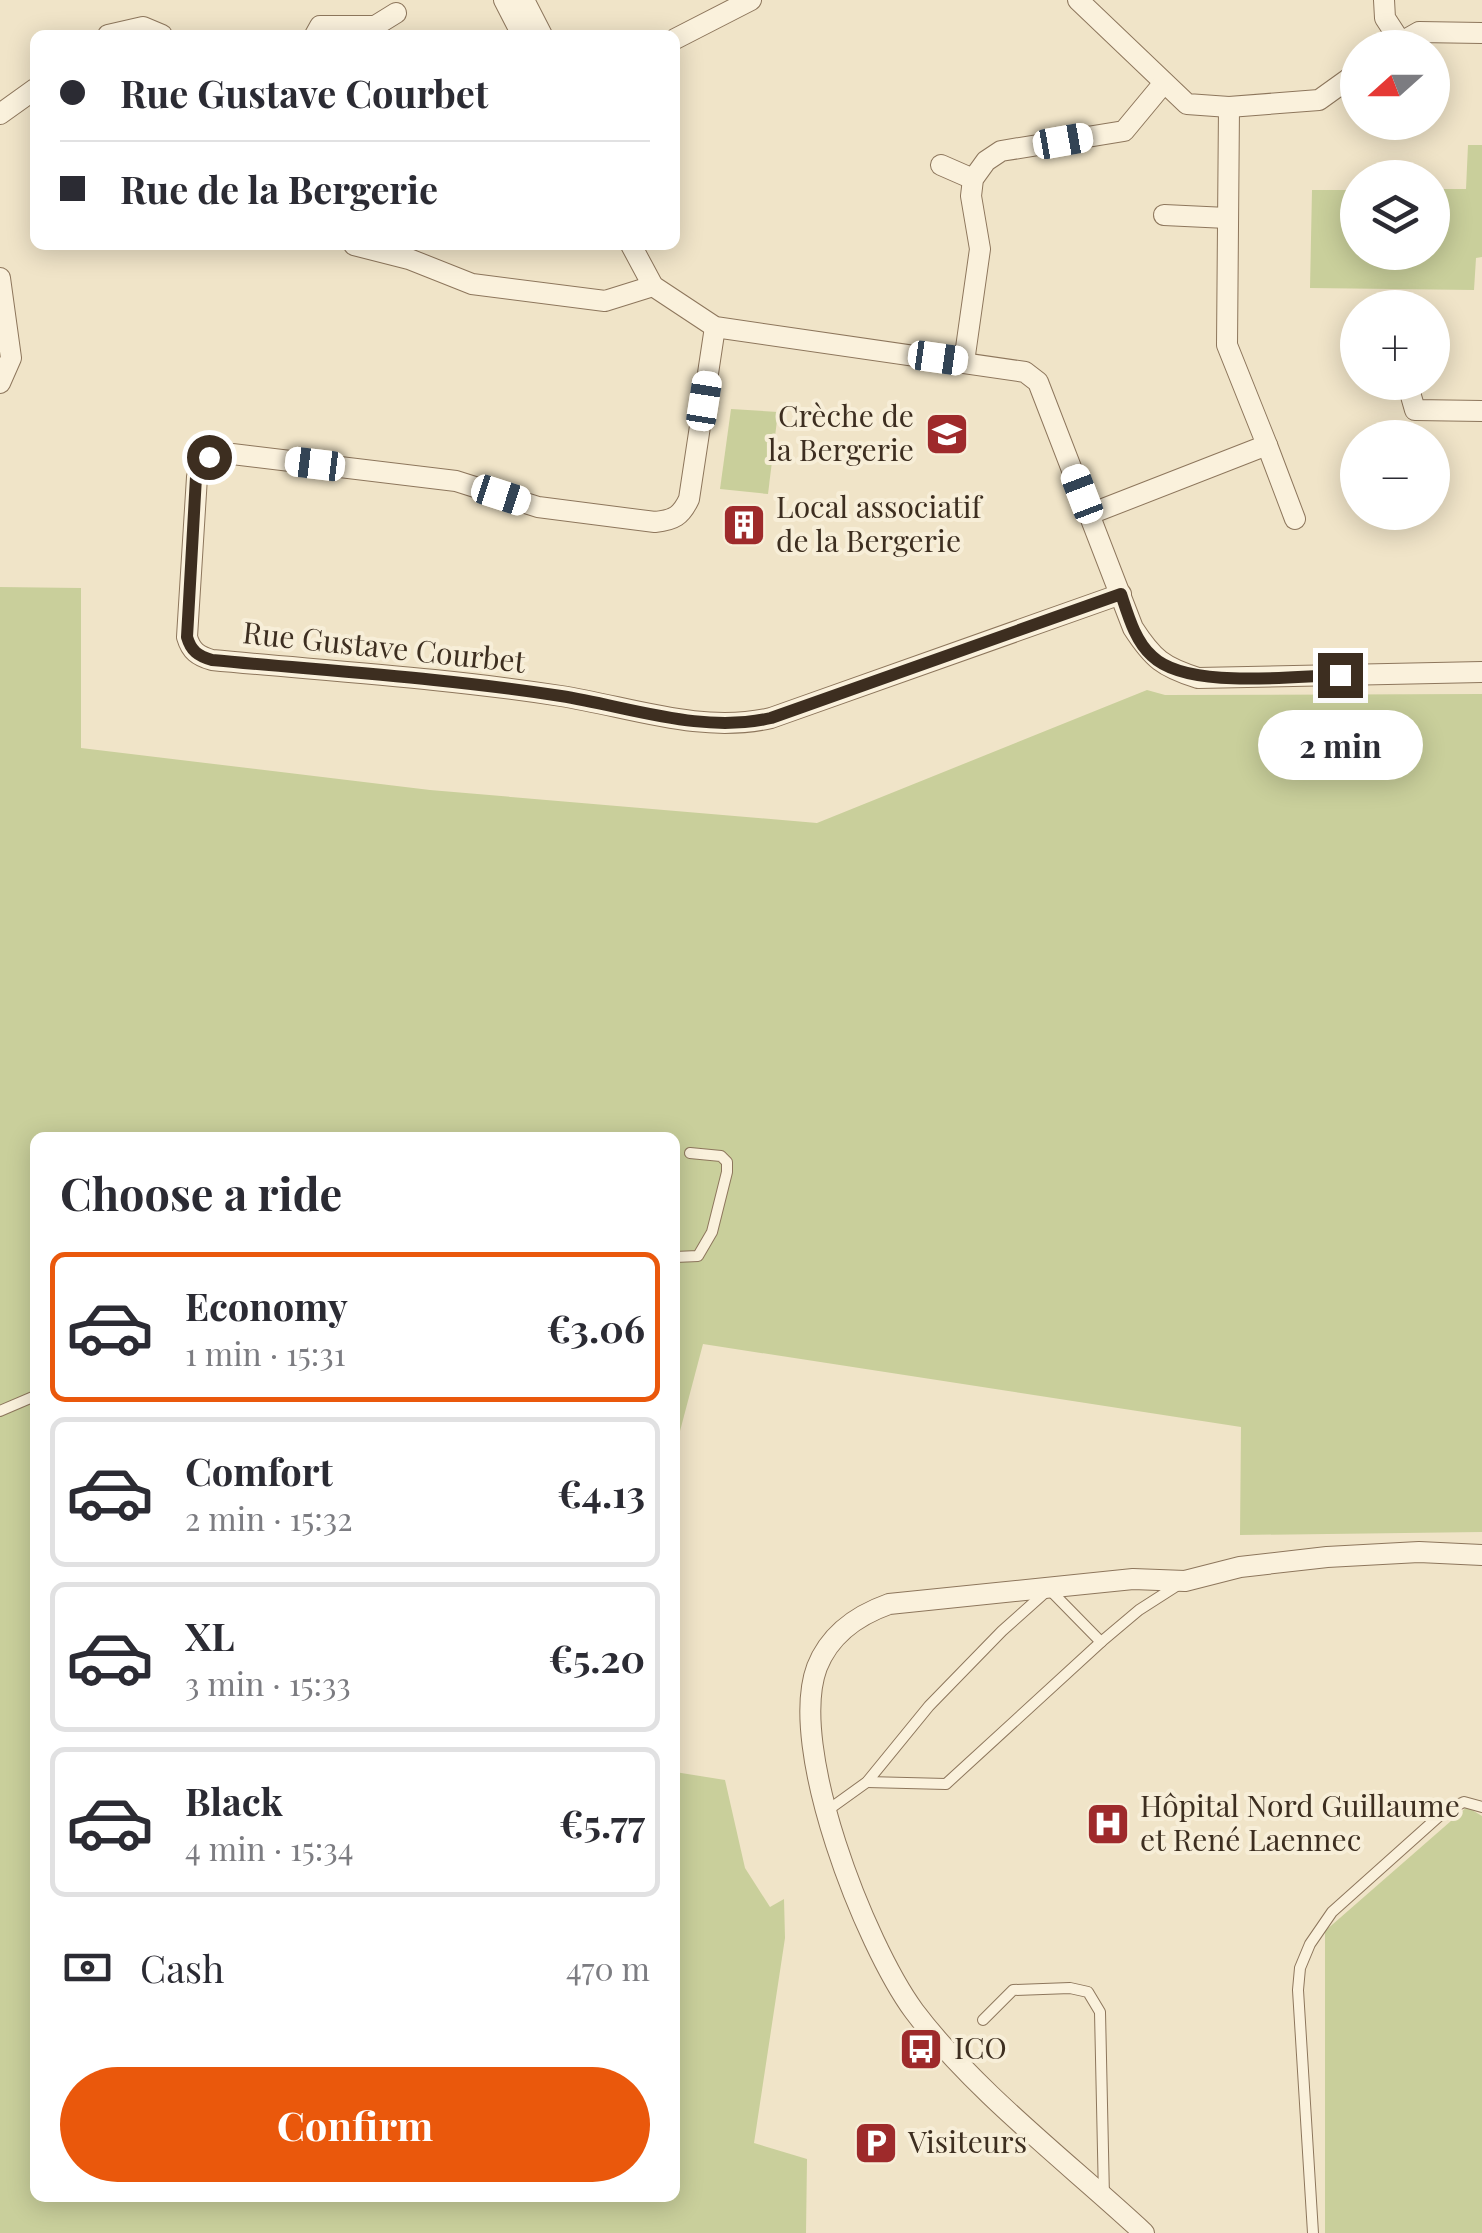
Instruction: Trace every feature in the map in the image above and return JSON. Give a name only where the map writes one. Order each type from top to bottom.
[{"type":"street","points":[[504,0],[519,30]]},
{"type":"street","points":[[524,0],[539,30]]},
{"type":"street","points":[[680,36],[752,0]]},
{"type":"street","points":[[1384,0],[1390,30]]},
{"type":"street","points":[[1092,5],[1163,84],[1187,104],[1229,107],[1320,100],[1340,85]]},
{"type":"street","points":[[318,30],[320,26],[376,26],[396,13]]},
{"type":"street","points":[[120,30],[150,30]]},
{"type":"street","points":[[1450,32],[1482,33]]},
{"type":"street","points":[[964,362],[980,249],[971,196],[973,180],[986,161],[1001,151],[1124,131],[1163,84]]},
{"type":"street","points":[[0,114],[30,93]]},
{"type":"street","points":[[1229,107],[1227,345],[1295,518]]},
{"type":"street","points":[[941,165],[973,180]]},
{"type":"street","points":[[1164,215],[1227,218]]},
{"type":"street","points":[[634,250],[653,286],[715,327],[1026,372],[1038,382],[1133,628],[1150,655],[1170,670],[1198,678],[1482,672]]},
{"type":"street","points":[[412,252],[472,284],[605,301],[653,286]]},
{"type":"street","points":[[0,278],[11,358],[0,384]]},
{"type":"street","name":"Rue Gustave Courbet","points":[[715,327],[690,499],[682,515],[668,521],[538,507],[456,481],[224,453],[209,457],[196,477],[187,637],[190,647],[198,656],[212,660],[560,696],[739,726],[1121,594]]},
{"type":"street","points":[[1412,400],[1415,410],[1482,411]]},
{"type":"street","points":[[1090,514],[1267,445]]},
{"type":"street","points":[[1144,2233],[964,2066],[913,2009],[860,1910],[839,1857],[814,1746],[812,1688],[826,1651],[854,1618],[889,1604],[1133,1579],[1185,1580],[1240,1567],[1328,1557],[1420,1552],[1482,1556]]},
{"type":"lane","points":[[680,1258],[698,1256],[712,1232],[727,1172],[727,1162],[721,1156],[690,1154]]},
{"type":"lane","points":[[0,1411],[30,1398]]},
{"type":"lane","points":[[867,1782],[946,1784],[1101,1642],[1139,1610],[1185,1580]]},
{"type":"lane","points":[[828,1810],[867,1782],[941,1694],[1049,1589],[1101,1642]]},
{"type":"lane","points":[[1314,2233],[1298,1990],[1300,1968],[1310,1944],[1332,1912],[1407,1844],[1446,1810],[1464,1802],[1482,1807]]},
{"type":"lane","points":[[983,2020],[1013,1990],[1070,1988],[1088,1992],[1100,2012],[1104,2198]]},
{"type":"green space","points":[[1468,145],[1482,145],[1482,257],[1476,258],[1474,290],[1310,288],[1312,190],[1340,190],[1340,270],[1450,270],[1450,189],[1466,189]]},
{"type":"green space","points":[[731,409],[778,412],[768,494],[720,489]]},
{"type":"green space","points":[[0,587],[81,588],[81,748],[430,790],[817,823],[1147,690],[1165,695],[1482,694],[1482,1532],[1240,1535],[1241,1427],[703,1344],[680,1431],[680,1132],[30,1132],[30,2202],[680,2202],[680,1773],[725,1780],[745,1868],[770,1907],[784,1899],[785,1938],[754,2143],[807,2159],[806,2233],[0,2233]]},
{"type":"green space","points":[[1467,1807],[1482,1816],[1482,2233],[1325,2233],[1325,1931]]},
{"type":"place","name":"Crèche de la Bergerie","points":[[947,434]]},
{"type":"place","name":"Local associatif de la Bergerie","points":[[744,525]]},
{"type":"place","name":"Hôpital Nord Guillaume et René Laennec","points":[[1108,1824]]},
{"type":"place","name":"ICO","points":[[921,2049]]},
{"type":"place","name":"Visiteurs","points":[[876,2143]]},
{"type":"route","points":[[209,457],[196,477],[187,637],[198,656],[212,660],[560,696],[739,726],[1121,594],[1133,628],[1150,655],[1170,670],[1198,678],[1340,675]]}]
